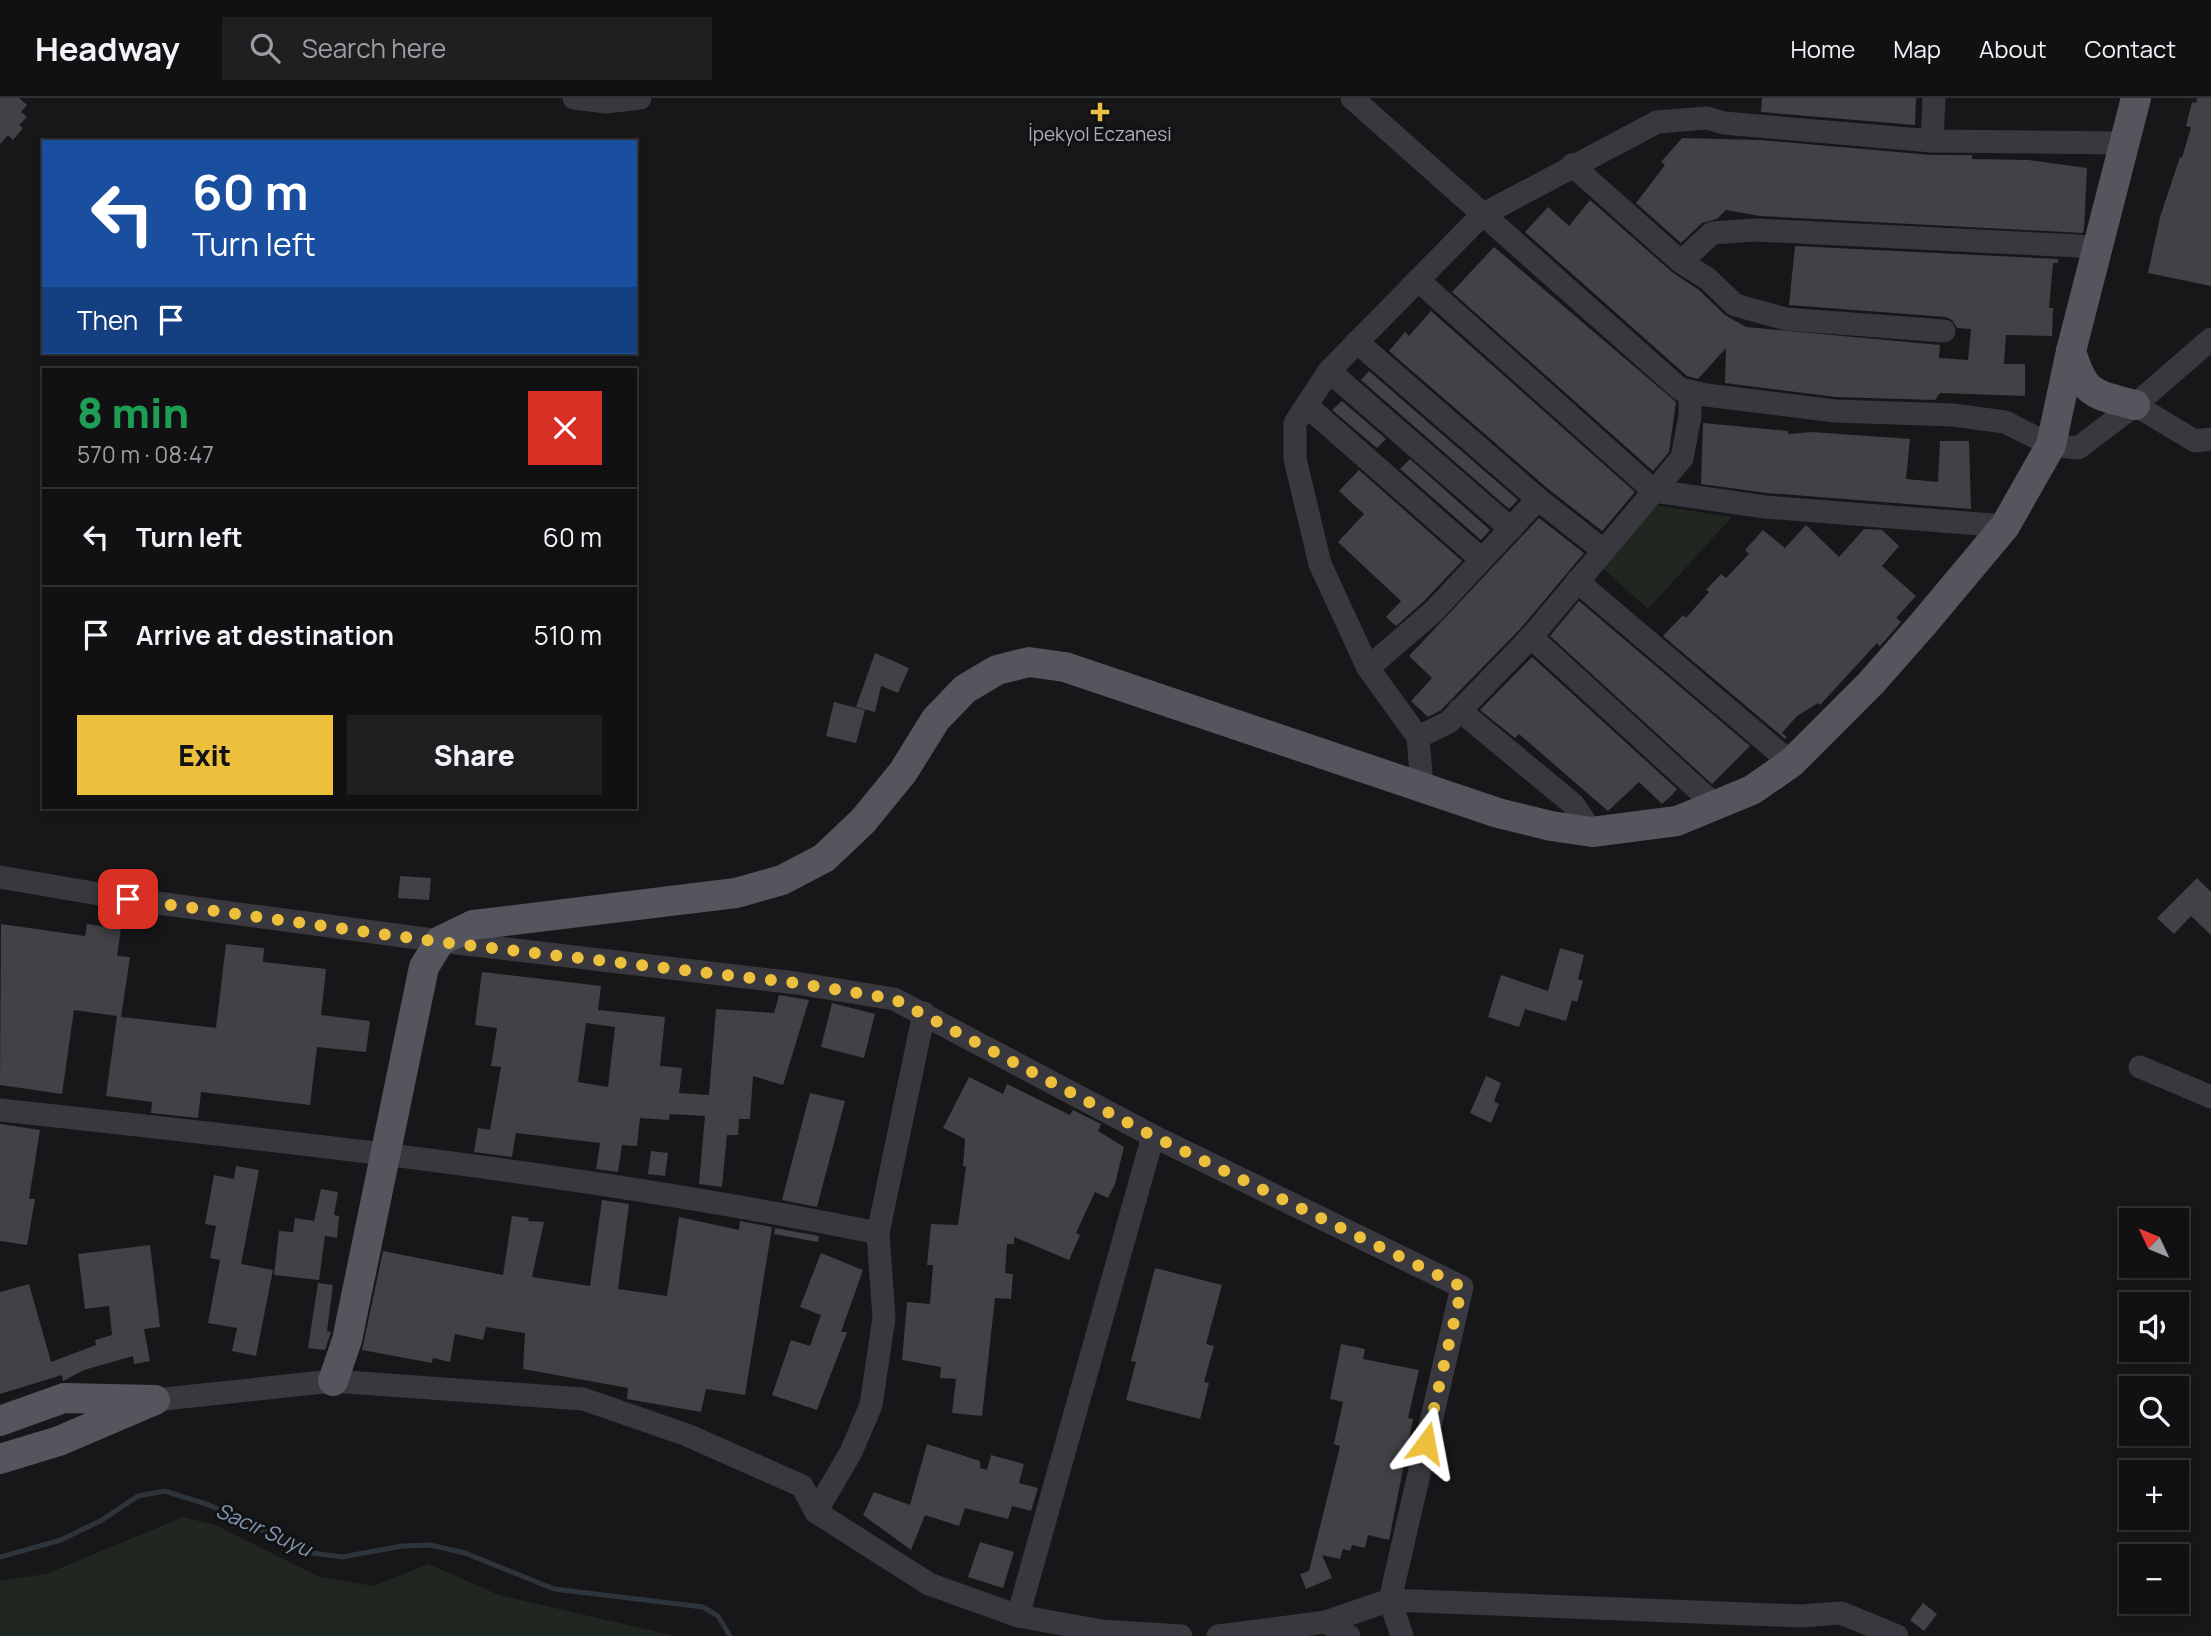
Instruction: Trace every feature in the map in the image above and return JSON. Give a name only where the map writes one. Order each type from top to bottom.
[{"type":"main road","points":[[333,1381],[347,1340],[425,967],[440,942],[473,925],[736,893],[782,880],[824,858],[863,821],[903,772],[936,719],[965,689],[997,670],[1029,662],[1065,667],[1498,813],[1592,832],[1677,821],[1752,790],[1791,763],[1879,673],[2005,526],[2051,445],[2071,351],[2136,98]]},
{"type":"main road","points":[[2071,351],[2080,380],[2101,396],[2135,405]]},
{"type":"main road","points":[[0,1421],[64,1398],[155,1400]]},
{"type":"main road","points":[[0,1459],[59,1441],[155,1400]]},
{"type":"street","points":[[574,98],[606,102],[640,98]]},
{"type":"street","points":[[1352,98],[1680,388],[1690,391],[1835,411],[1953,415],[2005,422],[2051,445],[2078,448],[2135,405],[2211,339]]},
{"type":"street","points":[[1931,141],[1934,98]]},
{"type":"street","points":[[1422,787],[1418,737],[1368,668],[1320,564],[1295,459],[1296,423],[1329,371],[1482,215],[1657,122],[1709,108],[1724,123],[1931,141],[2123,143]]},
{"type":"street","points":[[1572,165],[1681,262],[1708,279],[1735,305],[1786,319],[1944,331]]},
{"type":"street","points":[[1681,262],[1712,233],[1756,230],[2098,249]]},
{"type":"street","points":[[1418,279],[1654,491],[1765,507],[2005,526]]},
{"type":"street","points":[[1357,342],[1538,499],[1604,551]]},
{"type":"street","points":[[1329,371],[1511,529]]},
{"type":"street","points":[[1418,737],[1449,722],[1531,637],[1682,458],[1690,416],[1690,391]]},
{"type":"street","points":[[2135,405],[2195,441],[2211,439]]},
{"type":"street","points":[[1307,406],[1481,559]]},
{"type":"street","points":[[1368,668],[1434,611],[1538,499]]},
{"type":"street","points":[[1577,581],[1791,763]]},
{"type":"street","points":[[1531,637],[1716,806]]},
{"type":"street","points":[[1459,710],[1573,804],[1592,832]]},
{"type":"street","points":[[0,877],[128,899],[440,942],[796,983],[894,999],[1153,1136],[1462,1287],[1391,1600],[1402,1636]]},
{"type":"street","points":[[816,1512],[852,1452],[871,1405],[884,1318],[878,1233],[924,1013]]},
{"type":"street","points":[[2140,1067],[2211,1097]]},
{"type":"street","points":[[0,1110],[386,1152],[772,1211],[878,1233]]},
{"type":"street","points":[[1018,1616],[1153,1136]]},
{"type":"street","points":[[155,1400],[333,1381],[583,1399],[687,1435],[802,1486],[816,1512],[929,1584],[1018,1616],[1102,1631],[1181,1636]]},
{"type":"street","points":[[1218,1636],[1326,1622],[1391,1600],[1801,1616],[1841,1613],[1897,1636]]},
{"type":"street","points":[[1326,1622],[1349,1636]]},
{"type":"shaded area","points":[[1653,505],[1732,517],[1648,609],[1598,564]]},
{"type":"shaded area","points":[[183,1517],[215,1525],[320,1577],[374,1586],[428,1564],[499,1595],[675,1636],[0,1636],[0,1581],[46,1574]]},
{"type":"building","points":[[0,98],[19,98],[27,105],[21,112],[27,117],[19,125],[23,128],[13,140],[8,135],[0,144]]},
{"type":"building","points":[[1762,98],[1916,98],[1915,125],[1761,112]]},
{"type":"building","points":[[2197,98],[2211,98],[2211,286],[2148,273],[2160,217],[2191,127],[2186,126],[2192,102],[2196,103]]},
{"type":"building","points":[[1682,138],[1760,140],[1931,155],[1972,155],[1972,159],[2028,160],[2087,168],[2084,229],[2083,233],[1760,216],[1726,210],[1717,219],[1702,223],[1681,243],[1636,203],[1665,165],[1661,162]]},
{"type":"building","points":[[1590,200],[1672,272],[1699,290],[1725,315],[1746,327],[1940,345],[1939,358],[1968,360],[1971,329],[1957,328],[1952,320],[1946,317],[1789,305],[1795,246],[2058,259],[2058,263],[2053,263],[2049,308],[2053,308],[2052,336],[2006,335],[2004,364],[2025,364],[2025,396],[1940,393],[1935,400],[1836,397],[1725,383],[1726,348],[1698,379],[1687,376],[1525,232],[1548,207],[1569,226]]},
{"type":"building","points":[[1494,247],[1676,402],[1669,452],[1653,471],[1452,292]]},
{"type":"building","points":[[1431,311],[1635,492],[1602,531],[1547,488],[1389,351],[1405,332],[1409,336]]},
{"type":"building","points":[[1369,371],[1518,500],[1509,509],[1361,380]]},
{"type":"building","points":[[1342,401],[1386,439],[1377,448],[1332,410]]},
{"type":"building","points":[[1703,423],[1788,431],[1788,434],[1812,432],[1910,439],[1906,479],[1938,482],[1940,441],[1969,441],[1971,509],[1767,493],[1701,484]]},
{"type":"building","points":[[1410,459],[1490,530],[1481,540],[1400,469]]},
{"type":"building","points":[[1359,470],[1462,561],[1396,626],[1386,617],[1401,601],[1338,542],[1364,514],[1339,491]]},
{"type":"building","points":[[1539,518],[1584,553],[1521,628],[1441,710],[1428,717],[1411,701],[1432,678],[1409,656]]},
{"type":"building","points":[[1806,525],[1839,557],[1864,529],[1882,530],[1899,546],[1882,566],[1916,596],[1896,618],[1901,622],[1880,646],[1877,643],[1820,705],[1818,703],[1797,716],[1782,733],[1787,737],[1785,739],[1663,636],[1683,615],[1686,618],[1721,574],[1726,578],[1749,554],[1745,550],[1763,530],[1785,548]]},
{"type":"building","points":[[1579,601],[1750,746],[1712,784],[1550,636]]},
{"type":"building","points":[[875,653],[909,668],[898,693],[881,686],[875,712],[856,707]]},
{"type":"building","points":[[1532,657],[1677,789],[1672,795],[1662,804],[1639,782],[1608,811],[1519,734],[1515,738],[1480,710]]},
{"type":"building","points":[[834,702],[865,710],[856,743],[826,736]]},
{"type":"building","points":[[400,876],[431,878],[429,900],[398,898]]},
{"type":"building","points":[[2197,878],[2211,892],[2211,935],[2191,916],[2174,934],[2157,918]]},
{"type":"building","points":[[1,924],[85,936],[87,924],[121,929],[117,956],[130,957],[121,1017],[216,1028],[226,944],[264,948],[263,962],[326,969],[321,1015],[370,1021],[366,1052],[317,1047],[310,1105],[201,1092],[198,1118],[151,1113],[152,1102],[106,1096],[117,1016],[74,1010],[62,1094],[0,1085]]},
{"type":"building","points":[[1560,948],[1584,955],[1578,979],[1583,981],[1577,1002],[1572,1000],[1566,1021],[1525,1009],[1519,1027],[1488,1017],[1501,975],[1548,991]]},
{"type":"building","points":[[482,972],[601,986],[598,1010],[665,1017],[660,1066],[682,1068],[679,1093],[709,1095],[716,1009],[774,1013],[779,995],[809,1000],[783,1085],[753,1076],[750,1119],[739,1119],[738,1135],[727,1135],[722,1187],[699,1184],[705,1116],[670,1114],[669,1120],[640,1118],[637,1146],[622,1145],[618,1172],[596,1169],[600,1143],[516,1133],[512,1157],[474,1152],[478,1128],[490,1130],[501,1067],[491,1066],[497,1028],[475,1025]],"holes":[[[586,1023],[615,1027],[608,1087],[578,1082]]]},
{"type":"building","points":[[832,1003],[875,1014],[864,1058],[821,1047]]},
{"type":"building","points":[[1486,1076],[1501,1083],[1494,1101],[1499,1104],[1491,1123],[1470,1113]]},
{"type":"building","points":[[969,1077],[1003,1094],[1007,1084],[1070,1115],[1073,1110],[1101,1124],[1098,1131],[1124,1147],[1115,1184],[1108,1198],[1095,1192],[1076,1233],[1080,1235],[1069,1260],[1014,1237],[1014,1244],[1007,1244],[1005,1273],[1013,1274],[1011,1299],[995,1298],[982,1416],[952,1413],[956,1379],[940,1378],[941,1367],[902,1360],[907,1302],[930,1304],[933,1265],[927,1265],[931,1224],[958,1225],[966,1167],[963,1166],[965,1139],[943,1128]]},
{"type":"building","points":[[810,1093],[845,1101],[817,1207],[782,1200]]},
{"type":"building","points":[[0,1124],[40,1130],[29,1199],[35,1199],[27,1245],[0,1241]]},
{"type":"building","points":[[651,1151],[668,1153],[665,1176],[648,1174]]},
{"type":"building","points":[[236,1166],[259,1170],[241,1264],[273,1270],[256,1356],[232,1351],[237,1328],[208,1323],[220,1260],[210,1258],[216,1226],[205,1224],[214,1175],[234,1179]]},
{"type":"building","points":[[321,1189],[338,1192],[334,1215],[339,1216],[337,1238],[325,1236],[319,1280],[274,1275],[279,1231],[293,1232],[295,1218],[314,1221]]},
{"type":"building","points":[[602,1200],[629,1204],[618,1289],[667,1296],[679,1217],[739,1230],[740,1221],[772,1227],[745,1395],[706,1389],[701,1412],[627,1399],[628,1388],[523,1369],[525,1333],[486,1327],[483,1340],[455,1334],[450,1362],[433,1358],[432,1363],[362,1350],[383,1251],[503,1275],[512,1216],[529,1218],[528,1221],[544,1222],[532,1277],[590,1286]]},
{"type":"building","points":[[775,1228],[819,1236],[818,1242],[774,1234]]},
{"type":"building","points":[[150,1245],[160,1327],[144,1329],[150,1361],[134,1364],[133,1356],[84,1370],[63,1381],[62,1375],[0,1394],[0,1292],[29,1284],[51,1362],[96,1345],[95,1340],[112,1335],[109,1306],[85,1309],[78,1254]]},
{"type":"building","points":[[821,1253],[863,1270],[841,1332],[847,1332],[817,1410],[772,1395],[791,1340],[810,1346],[821,1315],[800,1307]]},
{"type":"building","points":[[1155,1268],[1222,1285],[1206,1344],[1214,1346],[1204,1382],[1209,1383],[1200,1419],[1126,1400],[1136,1362],[1131,1361]]},
{"type":"building","points":[[318,1283],[333,1285],[327,1331],[331,1332],[325,1350],[308,1348]]},
{"type":"building","points":[[1341,1344],[1365,1349],[1363,1359],[1419,1370],[1408,1418],[1413,1419],[1389,1540],[1368,1535],[1365,1548],[1352,1545],[1350,1551],[1343,1549],[1340,1559],[1322,1555],[1332,1578],[1306,1589],[1300,1574],[1309,1571],[1340,1446],[1334,1444],[1343,1402],[1330,1399]]},
{"type":"building","points":[[927,1444],[980,1461],[980,1468],[987,1470],[991,1455],[1024,1464],[1019,1483],[1038,1488],[1031,1511],[1012,1506],[1008,1519],[965,1508],[959,1526],[925,1515],[911,1550],[863,1515],[874,1492],[910,1505]]},
{"type":"building","points":[[980,1542],[1014,1552],[1003,1588],[968,1577]]},
{"type":"building","points":[[1923,1603],[1937,1614],[1924,1631],[1910,1620]]},
{"type":"waterway","name":"Sacır Suyu","points":[[0,1557],[61,1540],[102,1520],[138,1496],[165,1491],[209,1505],[312,1553],[342,1557],[402,1546],[430,1545],[465,1553],[554,1589],[703,1607],[718,1616],[730,1636]]},
{"type":"place","name":"İpekyol Eczanesi","points":[[1100,112]]},
{"type":"route","points":[[128,899],[440,942],[796,983],[894,999],[1153,1136],[1462,1287],[1426,1443]]}]
